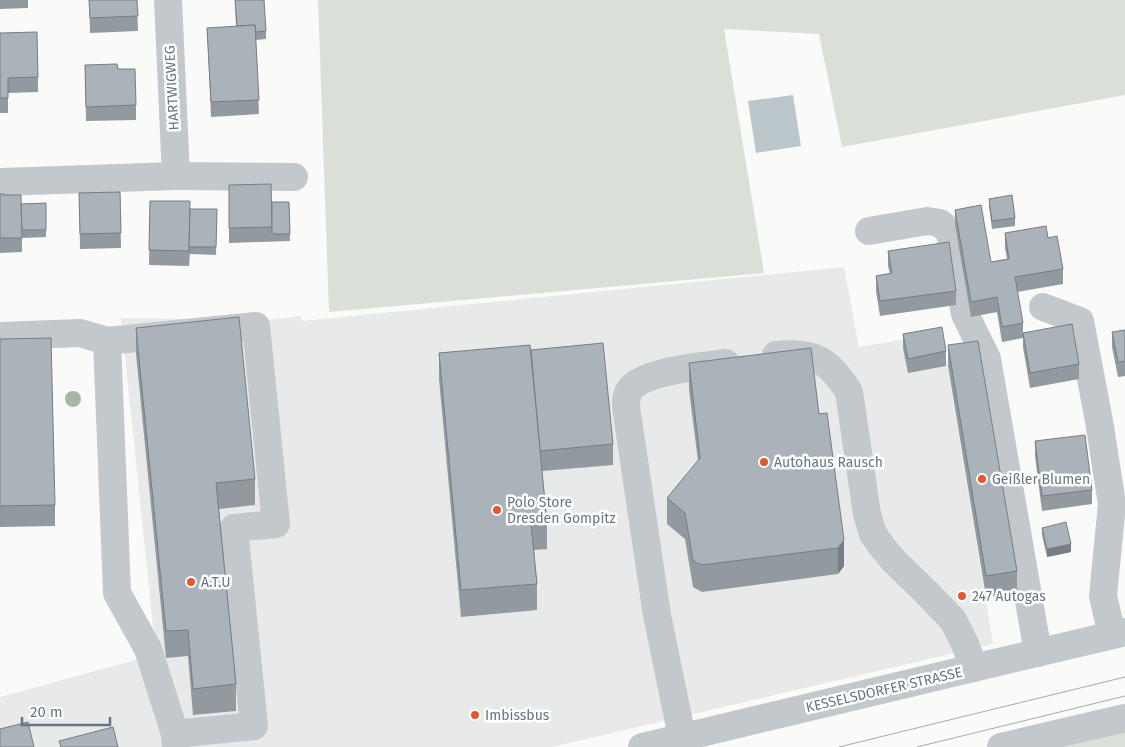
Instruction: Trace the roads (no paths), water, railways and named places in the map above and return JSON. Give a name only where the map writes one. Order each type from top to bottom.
[{"type":"street","name":"HARTWIGWEG","points":[[168,0],[176,176]]},
{"type":"street","points":[[0,182],[176,176],[294,177]]},
{"type":"street","points":[[869,231],[927,221],[940,223],[950,232],[965,314],[987,359],[1038,653]]},
{"type":"street","points":[[1043,307],[1080,321],[1112,504],[1103,596],[1118,633]]},
{"type":"street","points":[[0,336],[80,333],[107,340],[256,326],[276,524],[234,528],[254,726],[175,740],[148,649],[117,593],[107,340]]},
{"type":"street","points":[[682,737],[657,615],[626,407],[626,398],[630,389],[641,381],[662,373],[757,357],[788,354],[802,354],[814,357],[831,368],[849,392],[868,514],[873,534],[894,561],[953,620],[974,668]]},
{"type":"street","name":"KESSELSDORFER STRASSE","points":[[642,747],[1118,633]]},
{"type":"street","points":[[1001,747],[1125,718]]},
{"type":"tram line","points":[[839,747],[1125,677]]},
{"type":"tram line","points":[[917,747],[1125,696]]},
{"type":"place","name":"Autohaus Rausch","points":[[764,462]]},
{"type":"place","name":"Geißler Blumen","points":[[982,479]]},
{"type":"place","name":"Polo Store Dresden Gompitz","points":[[497,510]]},
{"type":"place","name":"A.T.U","points":[[191,582]]},
{"type":"place","name":"247 Autogas","points":[[962,596]]},
{"type":"place","name":"Imbissbus","points":[[475,715]]}]
